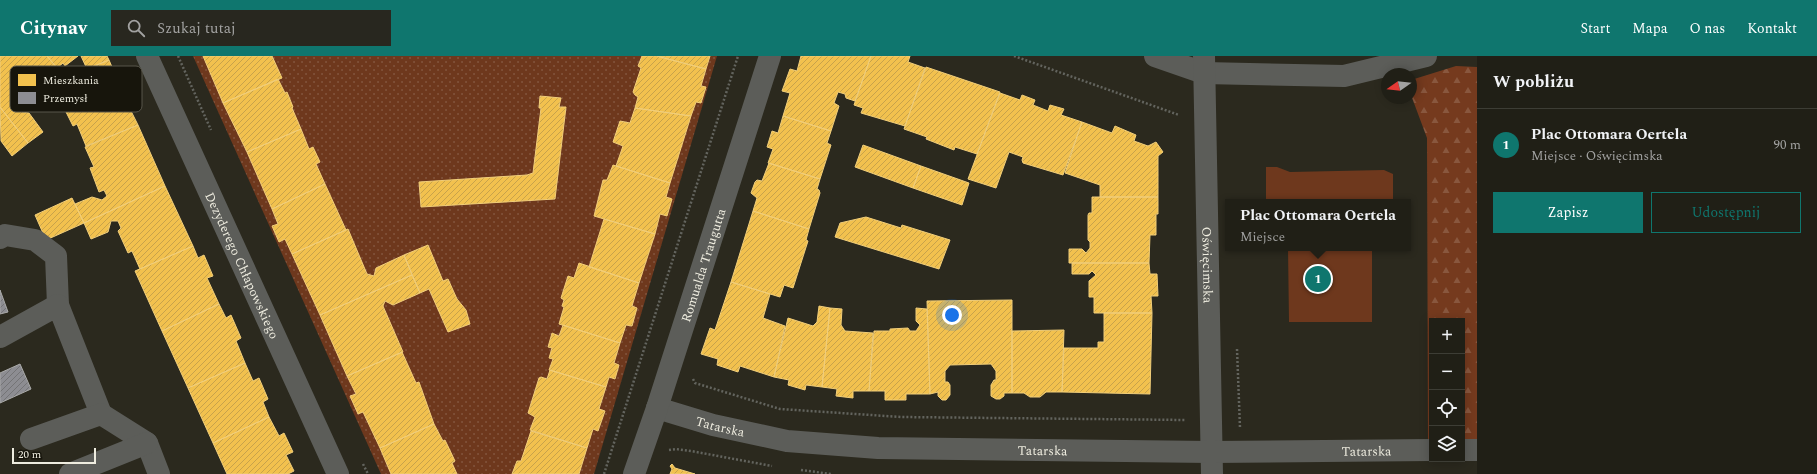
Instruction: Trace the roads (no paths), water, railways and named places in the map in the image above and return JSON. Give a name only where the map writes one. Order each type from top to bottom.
[{"type":"street","name":"Dezyderego Chłapowskiego","points":[[147,56],[338,474]]},
{"type":"street","name":"Romualda Traugutta","points":[[634,474],[657,408],[770,56]]},
{"type":"street","points":[[1155,56],[1204,64],[1344,76],[1426,56]]},
{"type":"street","name":"Oświęcimska","points":[[1204,64],[1212,474]]},
{"type":"street","points":[[0,238],[5,235],[35,240],[56,256],[58,305],[101,414],[147,443],[159,474]]},
{"type":"street","points":[[0,337],[58,305]]},
{"type":"street","name":"Tatarska","points":[[657,408],[713,425],[795,442],[878,448],[1211,452],[1429,450]]},
{"type":"street","points":[[31,438],[101,414]]},
{"type":"street","points":[[70,474],[147,443]]},
{"type":"street","points":[[1465,450],[1477,450]]},
{"type":"place","name":"Plac Ottomara Oertela","points":[[1318,279]]}]
